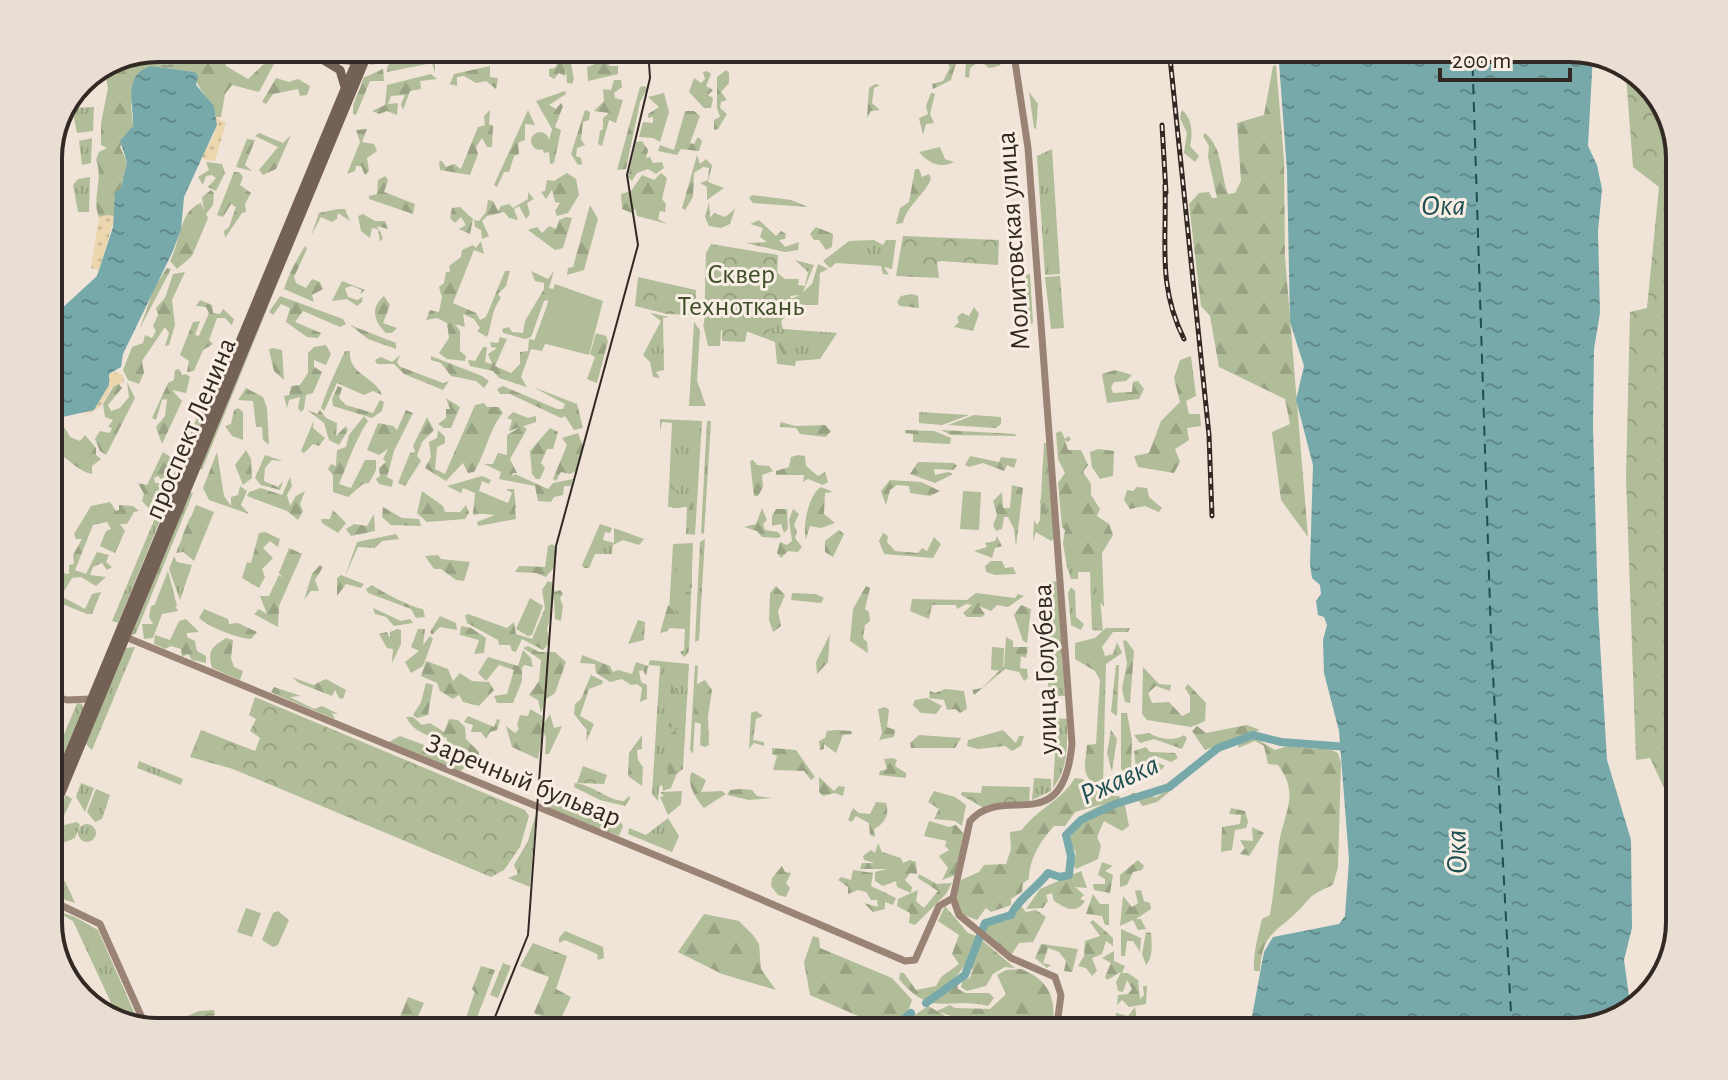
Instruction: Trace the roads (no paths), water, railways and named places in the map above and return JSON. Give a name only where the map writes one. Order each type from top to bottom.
[{"type":"main road","points":[[327,62],[340,70],[345,89]]},
{"type":"main road","name":"проспект Ленина","points":[[62,788],[345,89],[360,62]]},
{"type":"main road","name":"проспект Ленина","points":[[62,770],[122,635],[362,62]]},
{"type":"street","name":"Молитовская улица","points":[[1015,62],[1028,148],[1050,432]]},
{"type":"street","name":"улица Голубева","points":[[912,962],[939,906],[953,898],[967,830],[977,813],[1042,802],[1061,787],[1070,766],[1072,718],[1050,432]]},
{"type":"street","name":"Заречный бульвар","points":[[122,635],[912,962]]},
{"type":"street","points":[[62,698],[91,699]]},
{"type":"street","points":[[953,898],[963,921],[1022,964],[1050,975],[1058,982],[1061,995],[1058,1018]]},
{"type":"street","points":[[62,906],[100,924],[141,1016]]},
{"type":"water","name":"Ока","points":[[1279,62],[1592,65],[1588,146],[1597,165],[1602,189],[1598,231],[1600,313],[1594,349],[1593,427],[1598,609],[1607,760],[1631,840],[1632,928],[1624,960],[1629,998],[1607,1011],[1570,1018],[1252,1018],[1264,952],[1273,937],[1339,924],[1345,916],[1349,860],[1339,731],[1324,673],[1323,640],[1327,625],[1324,617],[1318,615],[1316,601],[1321,594],[1320,585],[1312,578],[1310,564],[1313,465],[1296,400],[1304,366],[1290,322],[1287,171]]},
{"type":"water","points":[[151,66],[195,72],[198,76],[196,85],[214,106],[217,125],[184,197],[181,230],[172,253],[123,354],[121,367],[109,374],[109,385],[94,410],[62,417],[62,308],[97,276],[113,227],[115,193],[121,188],[127,162],[120,141],[133,126],[133,83],[142,70]]},
{"type":"waterway","name":"Ржавка","points":[[926,1003],[965,975],[985,923],[1011,915],[1048,873],[1060,877],[1069,875],[1071,856],[1066,835],[1081,820],[1115,804],[1169,787],[1218,748],[1253,735],[1281,742],[1348,747]]},
{"type":"waterway","points":[[905,1018],[911,1013]]},
{"type":"tram line","points":[[495,1018],[528,935],[556,546],[638,245],[627,175],[650,78],[649,62]]},
{"type":"railway","points":[[1170,62],[1209,435],[1212,516]]},
{"type":"railway","points":[[1162,125],[1166,193]]},
{"type":"railway","points":[[1165,185],[1167,282],[1184,339]]},
{"type":"park label","name":"Сквер Техноткань","points":[[741,289]]}]
